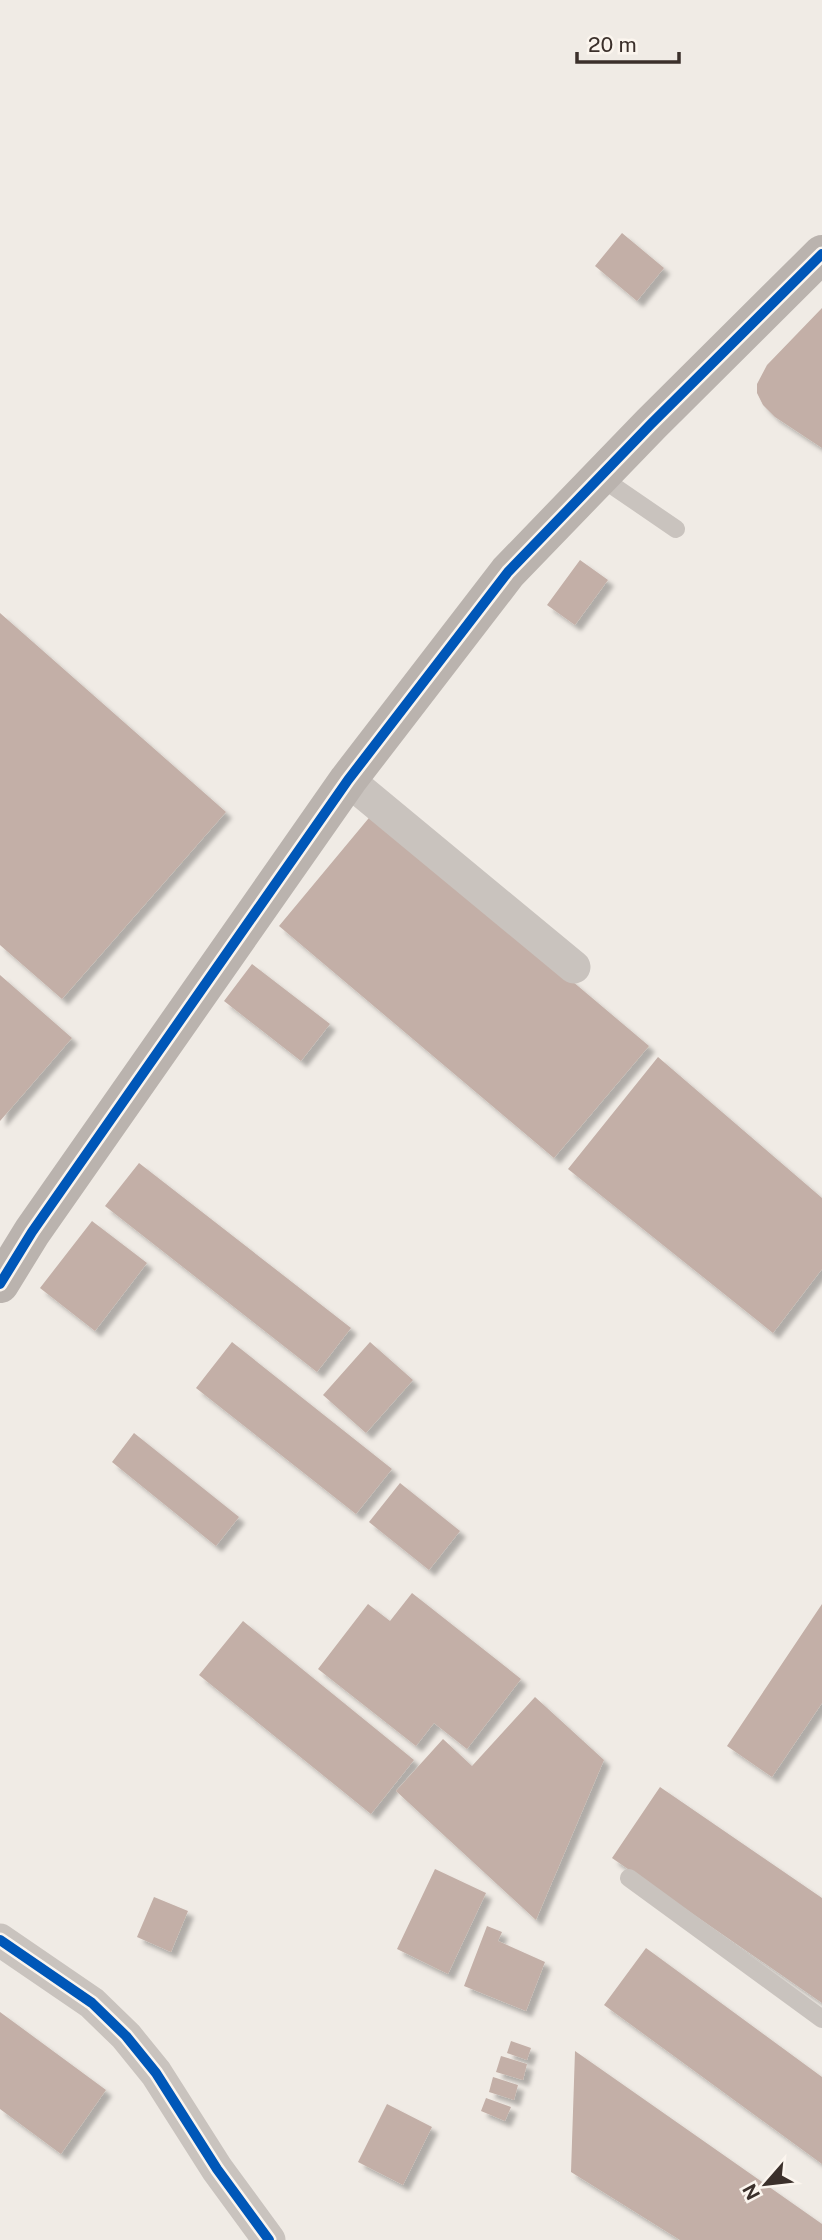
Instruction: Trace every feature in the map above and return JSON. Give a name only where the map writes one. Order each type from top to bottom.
[{"type":"street","points":[[0,1284],[55,1198],[348,780],[508,572],[822,254]]},
{"type":"street","points":[[348,780],[574,967]]},
{"type":"street","points":[[0,1940],[92,2003],[126,2036],[156,2073],[217,2169],[269,2240]]},
{"type":"lane","points":[[600,477],[676,528]]},
{"type":"lane","points":[[629,1878],[822,2019]]},
{"type":"building","points":[[622,233],[664,268],[637,301],[595,266]]},
{"type":"building","points":[[822,308],[822,448],[775,417],[763,405],[757,393],[757,384],[767,365]]},
{"type":"building","points":[[580,560],[608,580],[575,625],[547,605]]},
{"type":"building","points":[[0,613],[226,812],[62,999],[0,945]]},
{"type":"building","points":[[373,813],[649,1046],[554,1158],[279,926]]},
{"type":"building","points":[[252,964],[330,1024],[301,1061],[224,1001]]},
{"type":"building","points":[[0,975],[72,1038],[0,1121]]},
{"type":"building","points":[[658,1057],[822,1198],[822,1269],[773,1333],[568,1169]]},
{"type":"building","points":[[139,1163],[351,1328],[317,1372],[105,1206]]},
{"type":"building","points":[[92,1221],[147,1263],[95,1331],[40,1288]]},
{"type":"building","points":[[232,1342],[392,1469],[356,1514],[196,1388]]},
{"type":"building","points":[[370,1342],[413,1380],[366,1433],[323,1395]]},
{"type":"building","points":[[134,1433],[239,1517],[216,1546],[112,1462]]},
{"type":"building","points":[[400,1483],[460,1531],[429,1570],[369,1522]]},
{"type":"building","points":[[412,1593],[521,1679],[467,1749],[434,1723],[416,1746],[318,1669],[368,1604],[390,1621]]},
{"type":"building","points":[[822,1604],[822,1703],[772,1777],[727,1746]]},
{"type":"building","points":[[243,1621],[414,1760],[371,1814],[199,1675]]},
{"type":"building","points":[[535,1697],[604,1760],[536,1920],[396,1791],[443,1739],[472,1766]]},
{"type":"building","points":[[660,1787],[822,1898],[822,2003],[612,1858]]},
{"type":"building","points":[[435,1869],[486,1893],[448,1974],[397,1949]]},
{"type":"building","points":[[154,1897],[188,1911],[171,1952],[137,1937]]},
{"type":"building","points":[[487,1926],[502,1932],[498,1941],[545,1962],[526,2011],[464,1986]]},
{"type":"building","points":[[646,1948],[822,2077],[822,2164],[604,2005]]},
{"type":"building","points":[[0,2012],[106,2090],[61,2154],[0,2109]]},
{"type":"building","points":[[511,2041],[531,2048],[527,2060],[507,2053]]},
{"type":"building","points":[[575,2051],[822,2224],[822,2240],[680,2240],[571,2172]]},
{"type":"building","points":[[501,2056],[527,2064],[523,2080],[496,2072]]},
{"type":"building","points":[[493,2077],[518,2085],[514,2100],[489,2092]]},
{"type":"building","points":[[486,2098],[511,2107],[505,2121],[481,2111]]},
{"type":"building","points":[[387,2104],[432,2127],[403,2185],[358,2162]]},
{"type":"cycle path","points":[[0,1284],[32,1232],[348,780],[508,572],[651,424],[822,254]]},
{"type":"cycle path","points":[[0,1940],[92,2003],[126,2036],[156,2073],[217,2169],[269,2240]]}]
